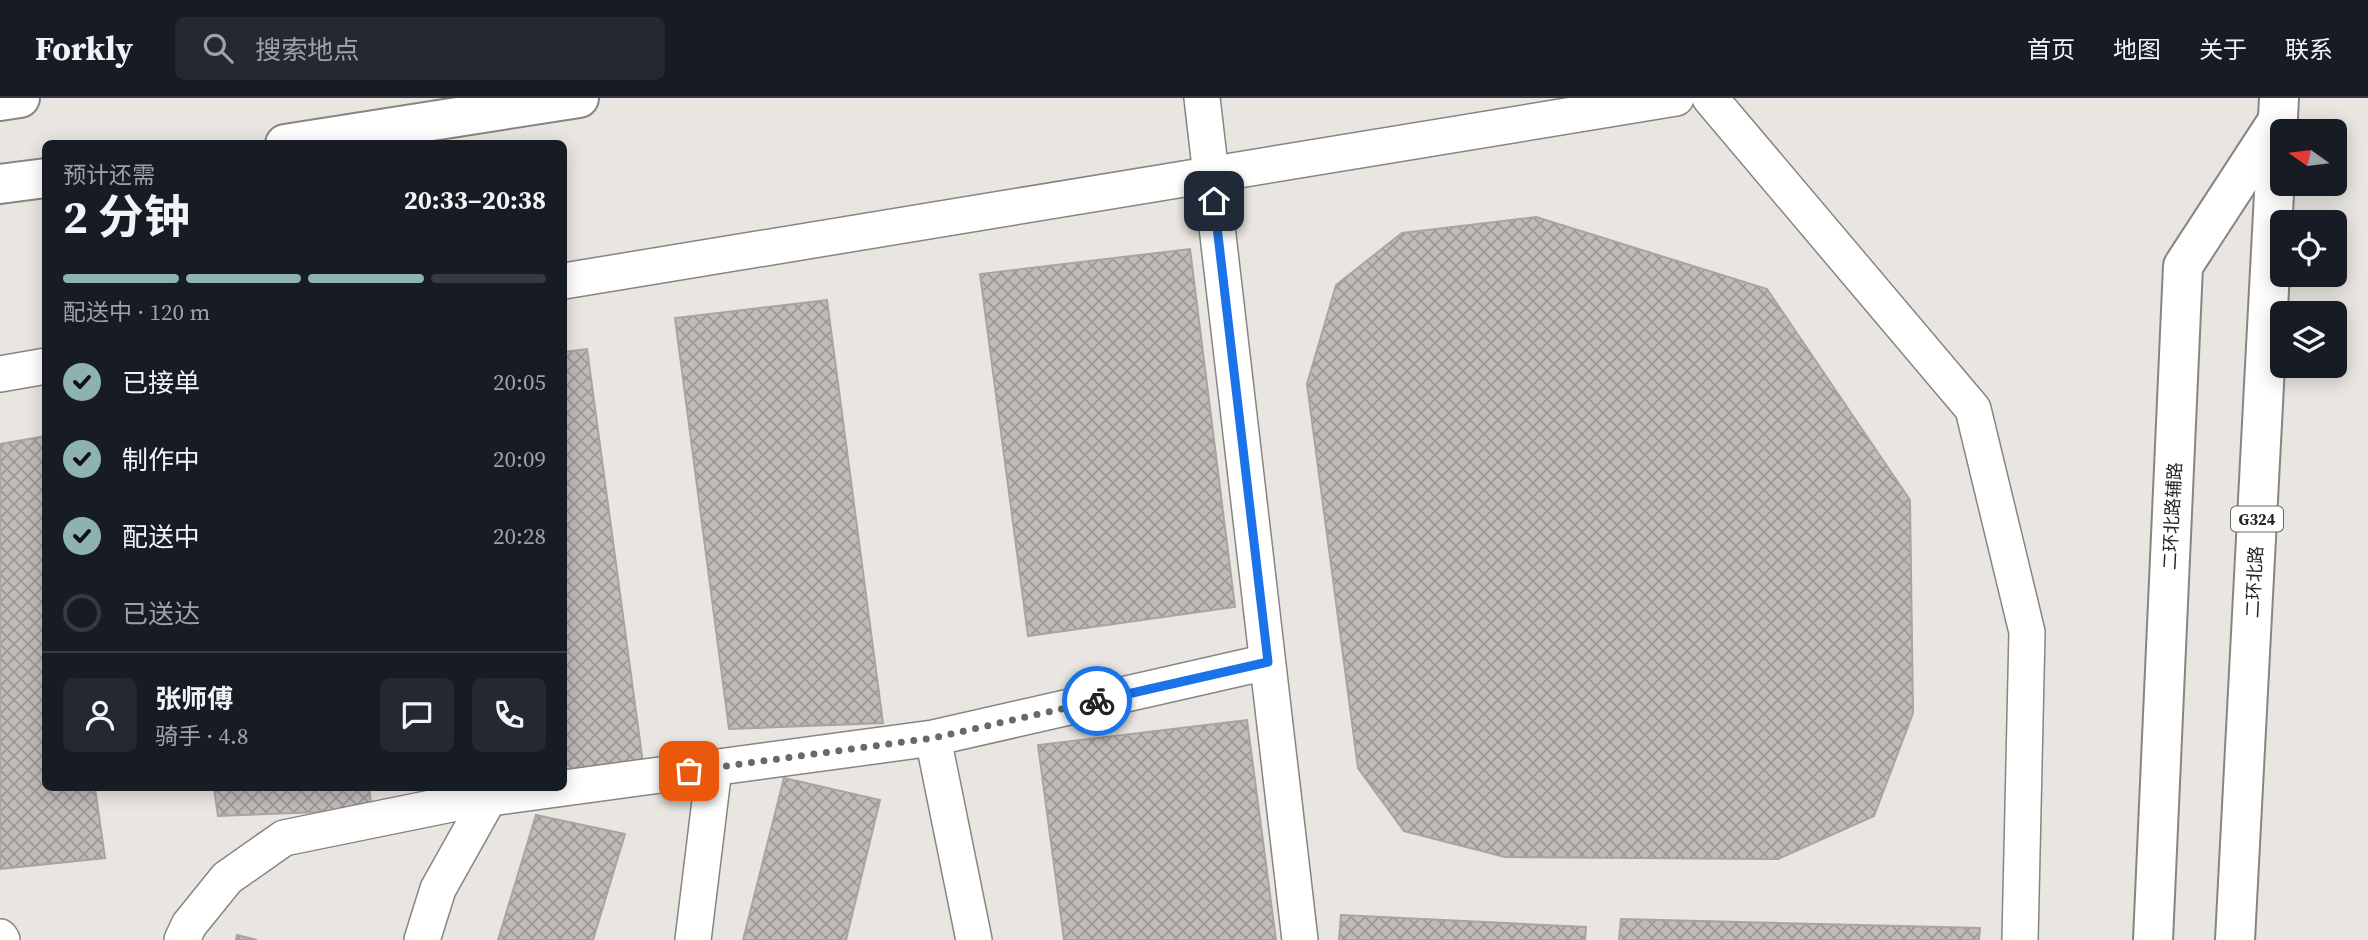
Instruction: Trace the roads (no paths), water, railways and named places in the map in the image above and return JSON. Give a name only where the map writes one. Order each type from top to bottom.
[{"type":"main road","points":[[0,101],[20,98]]},
{"type":"main road","points":[[311,140],[579,98]]},
{"type":"main road","name":"二环北路辅路","points":[[2154,940],[2183,266],[2274,105]]},
{"type":"main road","name":"二环北路","points":[[2235,940],[2274,105]]},
{"type":"main road","points":[[0,184],[42,179]]},
{"type":"street","points":[[1202,98],[1300,940]]},
{"type":"street","points":[[567,281],[1676,98]]},
{"type":"street","points":[[1710,98],[1973,409],[2027,632],[2020,940]]},
{"type":"street","points":[[0,374],[42,367]]},
{"type":"street","points":[[567,788],[933,738],[1268,662]]},
{"type":"street","points":[[933,738],[974,940]]},
{"type":"street","points":[[693,940],[714,768]]},
{"type":"street","points":[[182,940],[189,925],[227,878],[284,838],[489,798],[542,791]]},
{"type":"street","points":[[422,940],[438,889],[489,798]]}]
